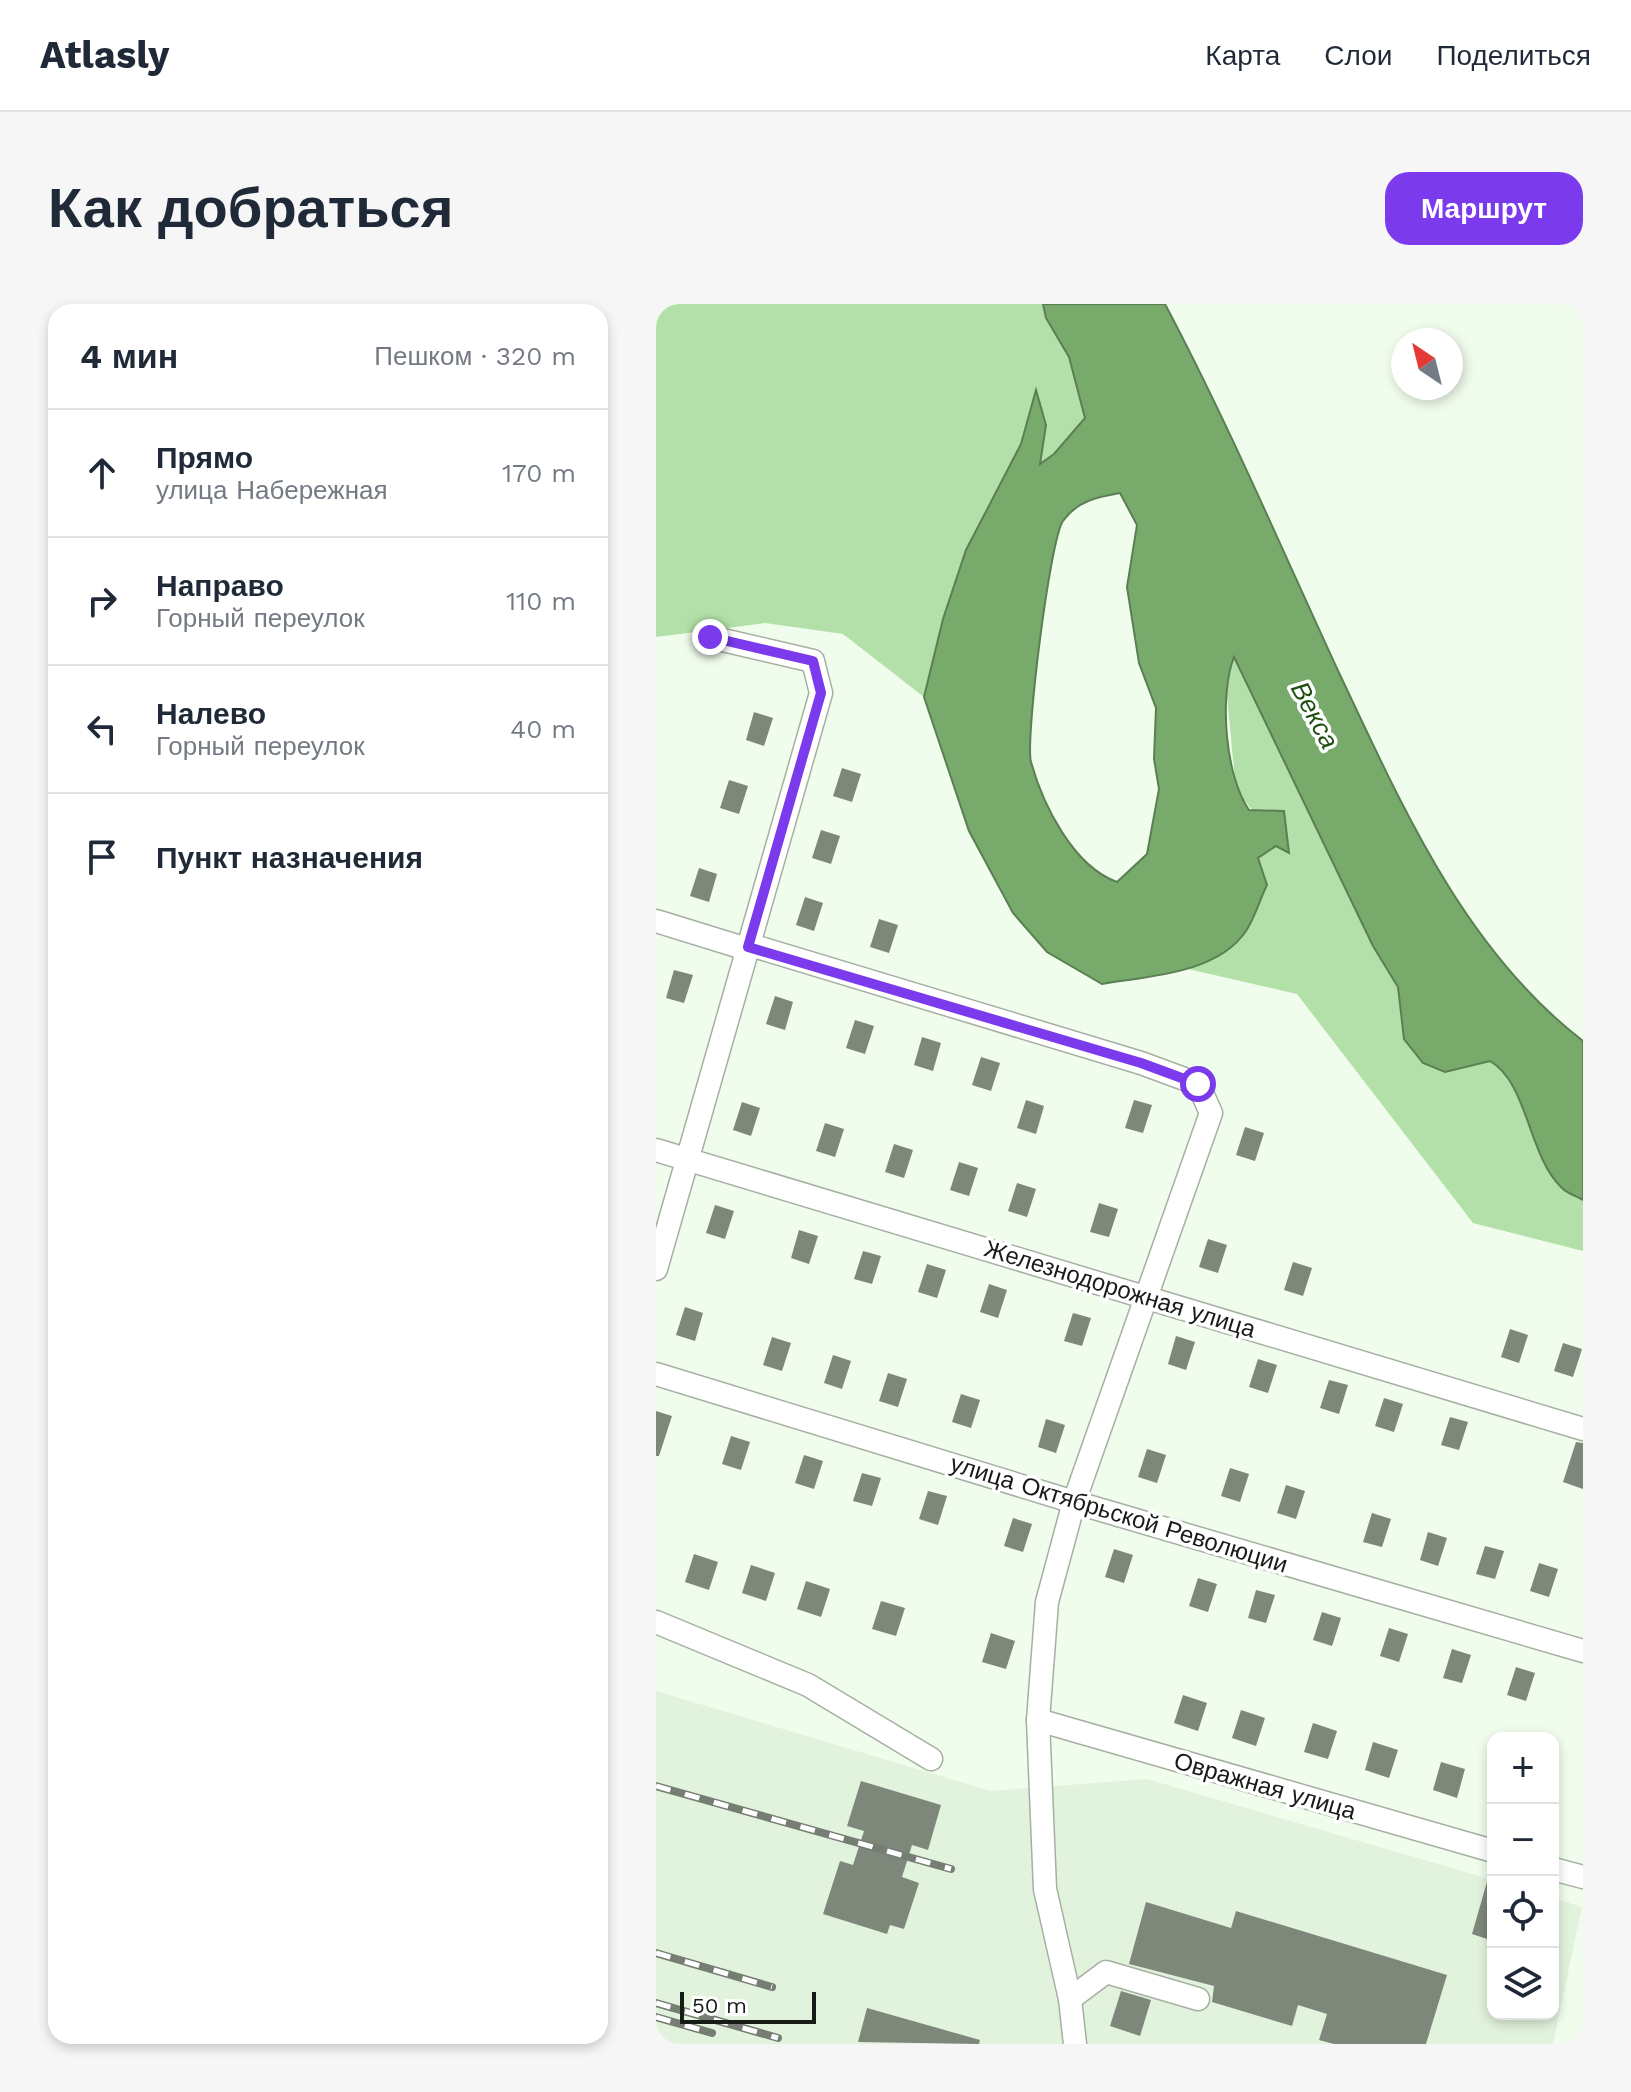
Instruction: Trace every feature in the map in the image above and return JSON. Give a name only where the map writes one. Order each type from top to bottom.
[{"type":"street","points":[[656,1269],[690,1160],[821,693],[813,661],[710,637]]},
{"type":"street","points":[[656,921],[1169,1073],[1198,1084],[1211,1113],[1074,1502],[1047,1602],[1038,1720],[1045,1889],[1070,1999],[1075,2044]]},
{"type":"street","name":"Железнодорожная улица","points":[[656,1150],[1583,1429]]},
{"type":"street","name":"улица Октябрьской Революции","points":[[656,1374],[1074,1502],[1583,1651]]},
{"type":"street","points":[[656,1622],[808,1685],[931,1759]]},
{"type":"street","name":"Овражная улица","points":[[1038,1720],[1487,1849]]},
{"type":"street","points":[[1559,1871],[1583,1877]]},
{"type":"street","points":[[1070,1999],[1106,1972],[1198,1999]]},
{"type":"shaded area","points":[[656,304],[1043,304],[1046,318],[1069,357],[1085,418],[1054,454],[1039,465],[1046,425],[1036,392],[1021,444],[966,551],[943,619],[924,697],[843,634],[765,623],[656,637]]},
{"type":"shaded area","points":[[1233,656],[1373,946],[1398,987],[1404,1039],[1445,1072],[1490,1061],[1503,1072],[1521,1103],[1550,1173],[1563,1189],[1583,1200],[1583,1251],[1473,1223],[1297,994],[1188,969],[1227,949],[1257,858],[1276,846],[1289,852],[1236,791],[1226,685]]},
{"type":"shaded area","points":[[656,1691],[991,1791],[1147,1779],[1487,1878],[1487,2020],[1558,2020],[1553,2044],[656,2044]]},
{"type":"shaded area","points":[[1559,1900],[1582,1907],[1559,2016]]},
{"type":"water","name":"Векса","points":[[1043,304],[1165,304],[1234,442],[1388,776],[1441,874],[1504,964],[1541,1005],[1583,1041],[1583,1200],[1563,1189],[1550,1173],[1520,1102],[1503,1071],[1490,1061],[1445,1072],[1423,1063],[1404,1039],[1398,987],[1373,946],[1234,657],[1229,673],[1226,713],[1234,777],[1249,810],[1284,811],[1289,853],[1276,846],[1258,858],[1267,885],[1246,931],[1233,945],[1200,965],[1102,984],[1047,952],[1013,913],[969,831],[924,697],[943,619],[966,550],[1021,444],[1036,390],[1046,425],[1040,464],[1054,454],[1085,418],[1069,357],[1046,318]],"holes":[[[1120,493],[1137,525],[1127,587],[1139,663],[1156,708],[1154,759],[1159,789],[1147,854],[1117,882],[1087,863],[1062,832],[1036,779],[1030,746],[1046,599],[1063,521],[1081,504]]]},
{"type":"building","points":[[754,712],[773,718],[764,746],[746,740]]},
{"type":"building","points":[[842,768],[861,774],[852,802],[833,796]]},
{"type":"building","points":[[729,780],[748,786],[739,814],[720,808]]},
{"type":"building","points":[[821,830],[840,836],[831,864],[812,858]]},
{"type":"building","points":[[699,868],[717,874],[709,902],[690,896]]},
{"type":"building","points":[[805,897],[823,903],[814,931],[796,925]]},
{"type":"building","points":[[879,919],[898,925],[889,953],[870,947]]},
{"type":"building","points":[[674,970],[693,975],[684,1003],[666,998]]},
{"type":"building","points":[[775,996],[793,1002],[785,1030],[766,1024]]},
{"type":"building","points":[[855,1020],[874,1026],[865,1054],[846,1048]]},
{"type":"building","points":[[922,1037],[941,1043],[933,1071],[914,1065]]},
{"type":"building","points":[[981,1057],[1000,1063],[991,1091],[972,1085]]},
{"type":"building","points":[[1026,1100],[1044,1106],[1036,1134],[1017,1128]]},
{"type":"building","points":[[1134,1100],[1152,1105],[1143,1133],[1125,1128]]},
{"type":"building","points":[[742,1102],[760,1108],[751,1136],[733,1130]]},
{"type":"building","points":[[825,1123],[844,1129],[835,1157],[816,1151]]},
{"type":"building","points":[[1245,1127],[1264,1133],[1255,1161],[1236,1155]]},
{"type":"building","points":[[894,1144],[913,1150],[904,1178],[885,1172]]},
{"type":"building","points":[[959,1162],[978,1168],[969,1196],[950,1190]]},
{"type":"building","points":[[1017,1183],[1036,1189],[1027,1217],[1008,1211]]},
{"type":"building","points":[[1099,1203],[1118,1209],[1109,1237],[1090,1232]]},
{"type":"building","points":[[715,1205],[734,1211],[725,1239],[706,1233]]},
{"type":"building","points":[[799,1230],[818,1236],[809,1264],[791,1258]]},
{"type":"building","points":[[1208,1239],[1227,1245],[1218,1273],[1199,1267]]},
{"type":"building","points":[[863,1251],[881,1256],[872,1284],[854,1279]]},
{"type":"building","points":[[1293,1262],[1312,1268],[1303,1296],[1284,1290]]},
{"type":"building","points":[[927,1264],[946,1270],[937,1298],[918,1292]]},
{"type":"building","points":[[989,1284],[1007,1290],[998,1318],[980,1312]]},
{"type":"building","points":[[685,1307],[703,1313],[695,1341],[676,1335]]},
{"type":"building","points":[[1073,1313],[1091,1318],[1082,1346],[1064,1341]]},
{"type":"building","points":[[1510,1329],[1528,1335],[1519,1363],[1501,1357]]},
{"type":"building","points":[[1176,1336],[1195,1342],[1186,1370],[1168,1364]]},
{"type":"building","points":[[772,1337],[791,1343],[782,1371],[763,1365]]},
{"type":"building","points":[[1563,1343],[1582,1349],[1573,1377],[1554,1371]]},
{"type":"building","points":[[833,1355],[851,1361],[842,1389],[824,1383]]},
{"type":"building","points":[[1258,1359],[1277,1365],[1268,1393],[1249,1387]]},
{"type":"building","points":[[888,1373],[907,1379],[898,1407],[879,1401]]},
{"type":"building","points":[[1329,1380],[1348,1385],[1339,1414],[1320,1408]]},
{"type":"building","points":[[961,1394],[980,1400],[971,1428],[952,1422]]},
{"type":"building","points":[[1384,1398],[1403,1404],[1394,1432],[1375,1426]]},
{"type":"building","points":[[656,1411],[672,1416],[659,1456],[656,1456]]},
{"type":"building","points":[[1450,1417],[1468,1422],[1459,1450],[1441,1445]]},
{"type":"building","points":[[1046,1419],[1065,1425],[1056,1453],[1038,1447]]},
{"type":"building","points":[[731,1436],[750,1442],[741,1470],[722,1464]]},
{"type":"building","points":[[1576,1442],[1583,1443],[1583,1489],[1563,1482]]},
{"type":"building","points":[[1147,1449],[1166,1455],[1157,1483],[1138,1477]]},
{"type":"building","points":[[804,1455],[823,1461],[814,1489],[795,1483]]},
{"type":"building","points":[[1230,1468],[1249,1474],[1240,1502],[1221,1496]]},
{"type":"building","points":[[862,1473],[881,1478],[872,1506],[853,1501]]},
{"type":"building","points":[[1286,1485],[1305,1491],[1296,1519],[1277,1513]]},
{"type":"building","points":[[928,1491],[947,1496],[938,1525],[919,1519]]},
{"type":"building","points":[[1372,1513],[1391,1519],[1382,1547],[1363,1542]]},
{"type":"building","points":[[1013,1518],[1032,1524],[1023,1552],[1004,1546]]},
{"type":"building","points":[[1428,1532],[1447,1538],[1438,1566],[1420,1560]]},
{"type":"building","points":[[1485,1546],[1504,1551],[1495,1579],[1476,1574]]},
{"type":"building","points":[[1114,1549],[1133,1555],[1124,1583],[1105,1577]]},
{"type":"building","points":[[694,1554],[718,1562],[709,1590],[685,1582]]},
{"type":"building","points":[[1539,1563],[1558,1569],[1549,1597],[1530,1591]]},
{"type":"building","points":[[751,1565],[775,1573],[766,1601],[742,1593]]},
{"type":"building","points":[[1198,1578],[1217,1584],[1208,1612],[1189,1606]]},
{"type":"building","points":[[806,1581],[830,1589],[821,1617],[797,1609]]},
{"type":"building","points":[[1256,1590],[1275,1595],[1266,1623],[1248,1618]]},
{"type":"building","points":[[881,1601],[905,1608],[896,1636],[872,1629]]},
{"type":"building","points":[[1322,1612],[1341,1618],[1332,1646],[1313,1640]]},
{"type":"building","points":[[1389,1628],[1408,1634],[1399,1662],[1380,1656]]},
{"type":"building","points":[[991,1633],[1015,1641],[1006,1669],[982,1662]]},
{"type":"building","points":[[1452,1649],[1471,1655],[1462,1683],[1443,1678]]},
{"type":"building","points":[[1516,1667],[1535,1673],[1526,1701],[1507,1695]]},
{"type":"building","points":[[1183,1695],[1207,1703],[1198,1731],[1174,1723]]},
{"type":"building","points":[[1241,1710],[1265,1718],[1256,1746],[1232,1738]]},
{"type":"building","points":[[1313,1723],[1337,1731],[1328,1759],[1304,1752]]},
{"type":"building","points":[[1373,1742],[1398,1750],[1389,1778],[1365,1770]]},
{"type":"building","points":[[1441,1762],[1465,1769],[1457,1798],[1433,1790]]},
{"type":"building","points":[[861,1781],[941,1805],[928,1850],[912,1845],[902,1877],[919,1883],[904,1929],[890,1925],[887,1934],[823,1914],[840,1861],[853,1865],[864,1831],[847,1826]]},
{"type":"building","points":[[1487,1882],[1487,1939],[1472,1934]]},
{"type":"building","points":[[1146,1902],[1231,1928],[1236,1911],[1447,1975],[1426,2044],[1334,2044],[1319,2040],[1327,2014],[1298,2005],[1292,2026],[1212,2002],[1214,1986],[1129,1964]]},
{"type":"building","points":[[1121,1991],[1151,2000],[1140,2036],[1110,2026]]},
{"type":"building","points":[[867,2008],[980,2040],[979,2044],[858,2042]]},
{"type":"railway","points":[[656,1786],[951,1869]]},
{"type":"railway","points":[[656,1953],[772,1987]]},
{"type":"railway","points":[[656,2003],[778,2038]]},
{"type":"railway","points":[[656,2017],[712,2033]]},
{"type":"route","points":[[710,637],[813,661],[821,693],[748,947],[757,947],[1141,1063],[1198,1084]]}]
